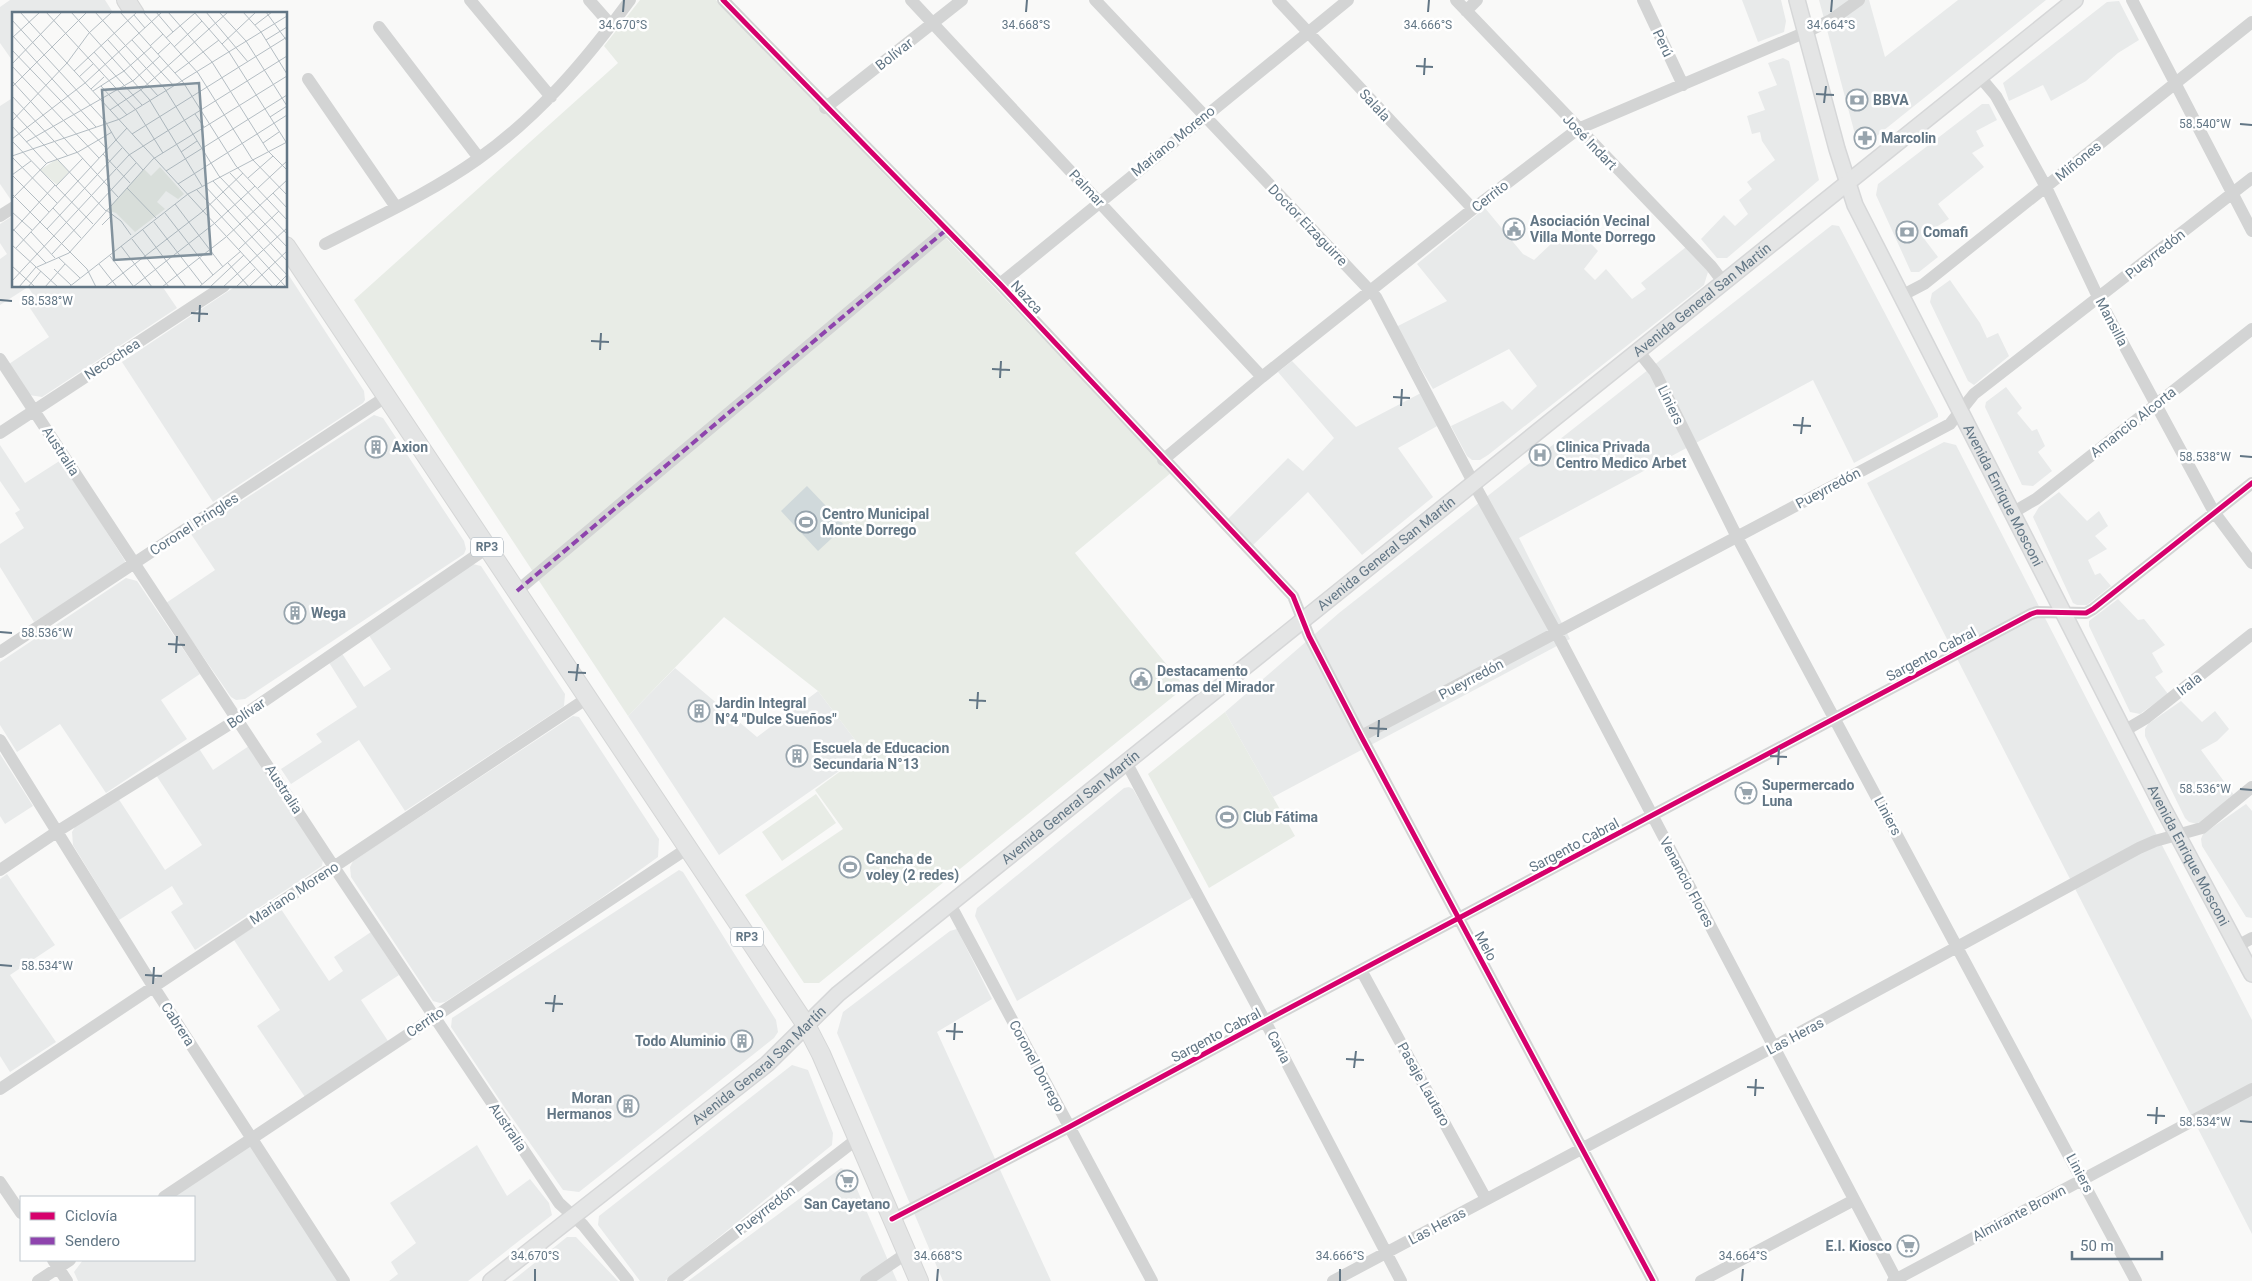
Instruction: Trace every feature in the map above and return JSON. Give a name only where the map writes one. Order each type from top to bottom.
[{"type":"highway","points":[[126,0],[134,12]]},
{"type":"highway","name":"RP3","points":[[288,249],[806,1025],[821,1054],[919,1281]]},
{"type":"main road","name":"Avenida Enrique Mosconi","points":[[1797,0],[1847,184],[1855,204],[2124,731],[2252,974]]},
{"type":"main road","name":"Avenida General San Martín","points":[[491,1281],[768,1064],[838,994],[2075,0]]},
{"type":"street","points":[[470,0],[551,97]]},
{"type":"street","points":[[589,0],[612,25]]},
{"type":"street","points":[[325,244],[425,193],[479,158],[518,128],[574,73],[630,0]]},
{"type":"street","name":"Nazca","points":[[722,0],[1000,284],[1163,460],[1293,596],[1303,619]]},
{"type":"street","name":"Palmar","points":[[911,0],[1262,377]]},
{"type":"street","name":"Bolívar","points":[[826,108],[962,0]]},
{"type":"street","name":"Doctor Eizaguirre","points":[[1095,0],[1371,291],[1474,484]]},
{"type":"street","name":"Salala","points":[[1278,0],[1473,209]]},
{"type":"street","name":"Mariano Moreno","points":[[1000,284],[1348,0]]},
{"type":"street","name":"José Indart","points":[[1456,0],[1711,266],[1724,283]]},
{"type":"street","points":[[1466,10],[1476,0]]},
{"type":"street","name":"Perú","points":[[1644,0],[1683,85]]},
{"type":"street","name":"Cerrito","points":[[1163,460],[1262,377],[1473,209],[1578,129],[1806,32],[1831,20],[1859,0]]},
{"type":"street","points":[[2132,0],[2252,231]]},
{"type":"street","name":"Miñones","points":[[1901,296],[1924,284],[2252,22]]},
{"type":"street","points":[[379,27],[479,158]]},
{"type":"street","name":"Mansilla","points":[[1980,77],[1996,96],[2046,187],[2098,297],[2214,512],[2252,563]]},
{"type":"street","points":[[308,79],[396,207]]},
{"type":"street","name":"Pueyrredón","points":[[1361,736],[1557,634],[1950,424],[1974,394],[2252,178]]},
{"type":"street","points":[[0,216],[12,207]]},
{"type":"street","points":[[517,591],[946,230]]},
{"type":"street","name":"Necochea","points":[[0,433],[221,288]]},
{"type":"street","name":"Amancio Alcorta","points":[[2012,513],[2036,499],[2252,329]]},
{"type":"street","name":"Liniers","points":[[1639,352],[1655,372],[1737,537],[1836,718],[2136,1281]]},
{"type":"street","name":"Australia","points":[[0,359],[238,718],[334,867],[560,1203],[582,1224],[628,1281]]},
{"type":"street","name":"Coronel Pringles","points":[[0,652],[387,396]]},
{"type":"street","name":"Sargento Cabral","points":[[892,1219],[1069,1127],[2031,614],[2037,612],[2086,613],[2252,483]]},
{"type":"street","name":"Venancio Flores","points":[[1474,484],[1557,634],[1652,817],[1775,1046],[1896,1280]]},
{"type":"street","name":"Bolívar","points":[[0,870],[58,831],[238,718],[487,548]]},
{"type":"street","name":"Melo","points":[[1303,619],[1309,636],[1361,736],[1653,1281]]},
{"type":"street","name":"Irala","points":[[2124,731],[2146,718],[2252,634]]},
{"type":"street","name":"Mariano Moreno","points":[[0,1089],[589,698]]},
{"type":"street","name":"Cabrera","points":[[0,740],[251,1139],[344,1281]]},
{"type":"street","name":"Cavia","points":[[1126,762],[1265,1021],[1401,1281]]},
{"type":"street","name":"Las Heras","points":[[1333,1281],[1958,948],[2139,848],[2178,834],[2202,828],[2252,787]]},
{"type":"street","name":"Cerrito","points":[[166,1196],[688,848]]},
{"type":"street","name":"Coronel Dorrego","points":[[950,904],[1152,1281]]},
{"type":"street","points":[[2237,946],[2252,938]]},
{"type":"street","name":"Pasaje Lautaro","points":[[1361,970],[1486,1199]]},
{"type":"street","name":"Almirante Brown","points":[[1896,1280],[2252,1090]]},
{"type":"street","name":"Pueyrredón","points":[[673,1281],[857,1139]]},
{"type":"street","points":[[0,1182],[20,1212]]},
{"type":"street","points":[[1701,1281],[1854,1200]]},
{"type":"street","points":[[866,1281],[907,1253]]},
{"type":"street","points":[[38,1281],[56,1264],[68,1281]]},
{"type":"shaded area","points":[[10,0],[105,0],[113,12],[12,12],[12,60],[0,43],[0,7]]},
{"type":"shaded area","name":"Centro Municipal Monte Dorrego","points":[[640,0],[716,0],[1172,472],[1075,553],[1185,687],[819,983],[804,983],[745,895],[843,829],[815,790],[865,753],[818,691],[724,617],[628,716],[354,300],[618,63],[604,46]]},
{"type":"shaded area","points":[[1742,0],[1781,0],[1786,21],[1784,32],[1758,42]]},
{"type":"shaded area","points":[[1819,0],[1869,0],[1885,57],[1958,0],[2046,0],[1868,143],[1856,138]]},
{"type":"shaded area","points":[[2119,1],[2139,40],[2118,53],[2086,81],[2051,101],[2043,85],[2009,101],[2003,83],[2107,2]]},
{"type":"shaded area","points":[[1783,58],[1789,61],[1819,180],[1727,258],[1717,258],[1701,239],[1724,215],[1735,226],[1748,214],[1739,200],[1752,189],[1747,182],[1775,160],[1762,141],[1760,132],[1752,134],[1747,116],[1765,110],[1758,92],[1777,85],[1768,63]]},
{"type":"shaded area","points":[[12,98],[11,200],[0,184],[0,106]]},
{"type":"shaded area","points":[[1982,104],[1989,104],[1997,120],[1976,131],[1984,146],[1972,153],[1984,167],[1938,204],[1949,219],[1922,236],[1938,257],[1919,272],[1911,272],[1876,195],[1878,184]]},
{"type":"shaded area","points":[[1485,208],[1523,254],[1534,260],[1572,224],[1598,251],[1584,269],[1595,280],[1606,269],[1632,299],[1646,289],[1641,283],[1686,247],[1705,266],[1708,272],[1704,285],[1488,455],[1480,460],[1472,460],[1467,456],[1451,426],[1503,401],[1512,410],[1537,386],[1509,349],[1433,389],[1396,327],[1447,301],[1417,264]]},
{"type":"shaded area","points":[[12,216],[12,288],[26,288],[0,305],[0,259],[7,254],[0,243],[0,224]]},
{"type":"shaded area","points":[[1832,225],[1839,226],[1938,417],[1854,463],[1813,380],[1519,538],[1570,639],[1273,797],[1225,712],[1339,613]]},
{"type":"shaded area","points":[[288,274],[364,391],[365,400],[213,502],[122,362],[233,288],[288,288]]},
{"type":"shaded area","points":[[1950,280],[1980,323],[1987,338],[1998,333],[2009,356],[1974,385],[1968,381],[1930,302],[1932,293]]},
{"type":"shaded area","points":[[29,288],[163,288],[177,308],[42,397],[29,395],[9,364],[49,337],[28,305],[36,299]]},
{"type":"shaded area","points":[[1292,361],[1356,427],[1421,393],[1439,425],[1398,448],[1433,497],[1362,555],[1308,492],[1253,545],[1228,519],[1288,458],[1303,471],[1334,438],[1278,372]]},
{"type":"shaded area","points":[[2006,387],[2022,408],[2017,413],[2032,431],[2037,429],[2045,446],[2038,452],[2052,471],[2033,486],[2022,485],[1985,407],[1986,402]]},
{"type":"shaded area","points":[[374,415],[383,418],[464,541],[466,549],[464,554],[245,699],[236,700],[231,697],[166,603],[215,570],[191,534]]},
{"type":"shaded area","points":[[1944,442],[1956,445],[2252,1020],[2252,1234],[1867,483]]},
{"type":"shaded area","points":[[0,445],[25,483],[61,460],[125,561],[123,567],[34,622],[0,567],[0,544],[24,528],[15,513],[20,510],[0,481]]},
{"type":"shaded area","points":[[807,486],[845,526],[818,551],[781,511]]},
{"type":"shaded area","points":[[2059,492],[2087,521],[2099,511],[2108,526],[2095,536],[2107,549],[2088,560],[2095,575],[2100,573],[2111,586],[2087,605],[2073,603],[2033,517],[2039,507]]},
{"type":"shaded area","points":[[473,564],[481,566],[565,694],[564,706],[405,811],[359,740],[291,784],[281,769],[322,742],[316,734],[357,707],[328,661],[341,652],[364,687],[391,669],[368,634]]},
{"type":"shaded area","points":[[126,578],[137,581],[200,674],[161,700],[187,739],[106,793],[60,724],[17,752],[0,725],[0,662]]},
{"type":"shaded area","points":[[2118,599],[2138,620],[2144,619],[2165,645],[2152,653],[2163,672],[2155,677],[2168,694],[2140,714],[2130,712],[2089,626],[2089,621]]},
{"type":"shaded area","points":[[675,668],[757,737],[818,691],[865,753],[719,855],[628,716]]},
{"type":"shaded area","points":[[2181,701],[2202,722],[2215,711],[2229,729],[2217,741],[2201,750],[2234,795],[2197,824],[2189,822],[2185,818],[2145,736],[2145,729],[2148,724]]},
{"type":"shaded area","name":"Club Fátima","points":[[1225,712],[1295,836],[1209,888],[1148,774]]},
{"type":"shaded area","points":[[573,716],[579,717],[659,839],[658,857],[597,901],[445,1002],[433,1001],[351,877],[350,867],[353,861]]},
{"type":"shaded area","points":[[249,746],[323,860],[322,866],[195,950],[171,912],[183,904],[172,886],[119,920],[73,845],[72,832],[75,827],[118,798],[165,870],[202,845],[156,775],[198,747],[213,770]]},
{"type":"shaded area","points":[[0,754],[33,806],[5,824],[0,816]]},
{"type":"shaded area","points":[[1129,787],[1133,789],[1195,896],[1017,1001],[975,916],[977,908],[1124,788]]},
{"type":"shaded area","points":[[816,794],[836,823],[782,861],[762,832]]},
{"type":"shaded area","points":[[2246,804],[2252,811],[2252,918],[2246,917],[2202,846],[2201,839],[2203,834]]},
{"type":"shaded area","points":[[679,870],[683,872],[776,1020],[778,1032],[774,1038],[579,1192],[563,1190],[451,1027],[452,1018]]},
{"type":"shaded area","points":[[7,874],[55,945],[10,975],[56,1042],[10,1072],[0,1056],[0,879]]},
{"type":"shaded area","points":[[281,909],[329,981],[343,971],[334,957],[371,932],[399,975],[361,1000],[388,1041],[305,1097],[257,1026],[280,1010],[234,940]]},
{"type":"shaded area","points":[[957,929],[992,999],[937,1032],[1051,1281],[943,1281],[837,1033],[843,1012],[950,931]]},
{"type":"shaded area","points":[[792,1065],[808,1070],[833,1133],[832,1145],[665,1281],[640,1281],[598,1225],[599,1216]]},
{"type":"shaded area","points":[[251,1145],[342,1281],[78,1281],[74,1272],[82,1261],[195,1261],[195,1196],[174,1196]]},
{"type":"shaded area","points":[[477,1145],[507,1196],[530,1179],[549,1203],[552,1215],[468,1281],[389,1281],[398,1274],[391,1262],[416,1243],[390,1203]]},
{"type":"shaded area","points":[[841,1168],[849,1171],[897,1281],[688,1281]]},
{"type":"shaded area","points":[[567,1237],[576,1237],[618,1281],[512,1281]]},
{"type":"marked path","points":[[517,591],[946,230]]},
{"type":"cycle path","points":[[723,0],[1000,284],[1293,596],[1309,636],[1361,736],[1653,1281]]},
{"type":"cycle path","points":[[892,1219],[1069,1127],[2031,614],[2037,612],[2086,613],[2252,483]]},
{"type":"place","name":"BBVA","points":[[1857,100]]},
{"type":"place","name":"Marcolin","points":[[1865,138]]},
{"type":"place","name":"Asociación Vecinal Villa Monte Dorrego","points":[[1514,229]]},
{"type":"place","name":"Comafi","points":[[1907,232]]},
{"type":"place","name":"Axion","points":[[376,447]]},
{"type":"place","name":"Clinica Privada Centro Medico Arbet","points":[[1540,455]]},
{"type":"place","name":"Centro Municipal Monte Dorrego","points":[[806,522]]},
{"type":"place","name":"Wega","points":[[295,613]]},
{"type":"place","name":"Destacamento Lomas del Mirador","points":[[1141,679]]},
{"type":"place","name":"Jardin Integral N°4 \"Dulce Sueños\"","points":[[699,711]]},
{"type":"place","name":"Escuela de Educacion Secundaria N°13","points":[[797,756]]},
{"type":"place","name":"Supermercado Luna","points":[[1746,793]]},
{"type":"place","name":"Club Fátima","points":[[1227,817]]},
{"type":"place","name":"Cancha de voley (2 redes)","points":[[850,867]]},
{"type":"place","name":"Todo Aluminio","points":[[742,1041]]},
{"type":"place","name":"Moran Hermanos","points":[[628,1106]]},
{"type":"place","name":"San Cayetano","points":[[847,1181]]},
{"type":"place","name":"E.I. Kiosco","points":[[1908,1246]]}]
